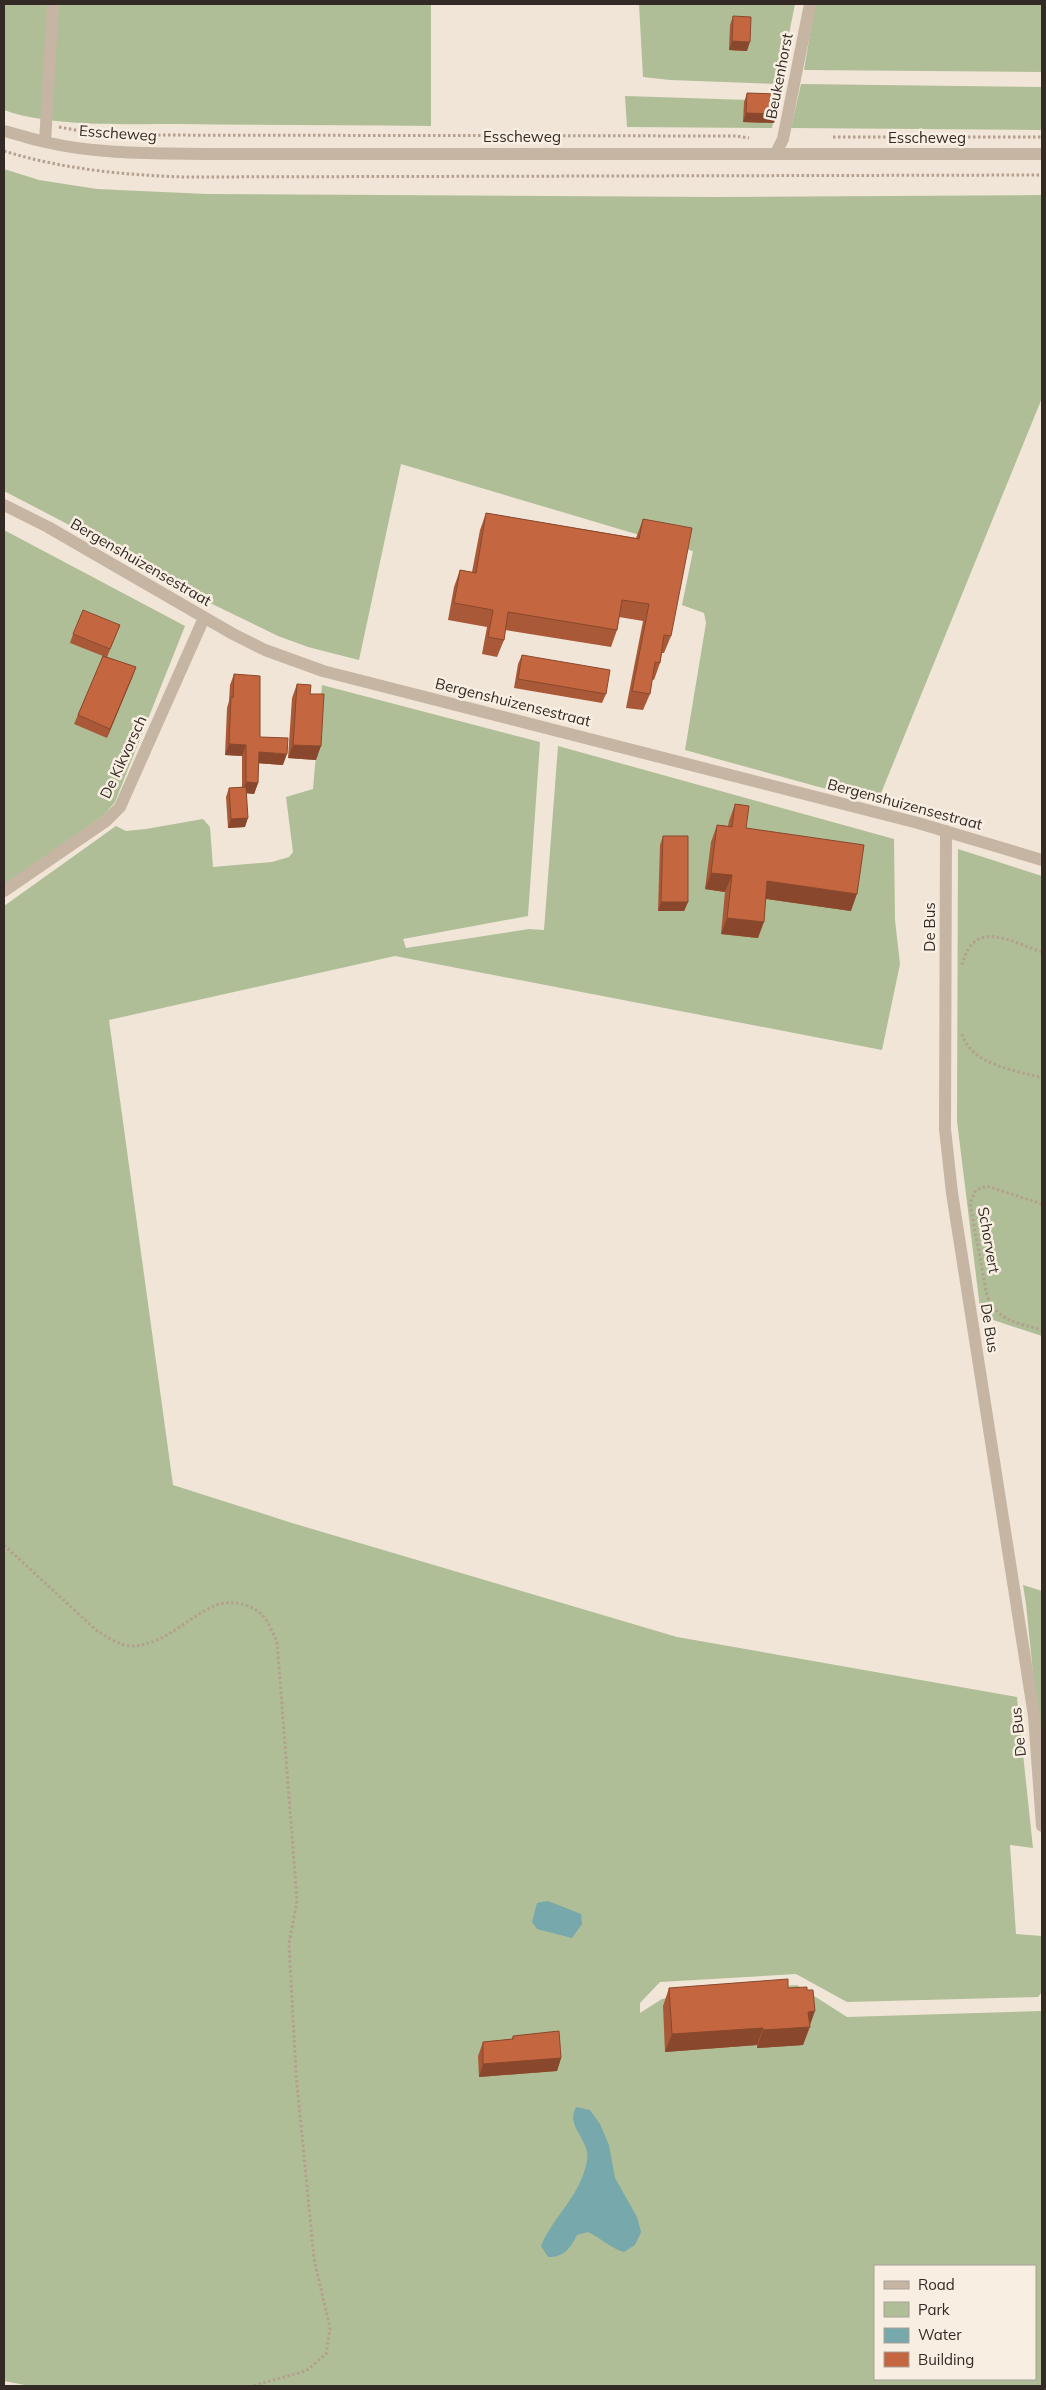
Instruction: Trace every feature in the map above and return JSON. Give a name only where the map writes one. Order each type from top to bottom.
[{"type":"street","points":[[45,142],[53,4]]},
{"type":"street","name":"Beukenhorst","points":[[776,154],[783,139],[810,4]]},
{"type":"street","name":"Esscheweg","points":[[4,131],[45,142],[124,152],[214,154],[1042,154]]},
{"type":"street","name":"Bergenshuizensestraat","points":[[4,506],[48,527],[204,618],[266,650],[323,670],[946,831],[1042,860]]},
{"type":"street","name":"De Kikvorsch","points":[[4,891],[106,821],[120,807],[204,618]]},
{"type":"street","name":"De Bus","points":[[946,831],[945,1129],[952,1193],[1034,1716],[1042,1826]]},
{"type":"path","points":[[45,125],[103,134],[736,136],[751,138]]},
{"type":"path","points":[[828,138],[1042,137]]},
{"type":"path","points":[[4,151],[45,162],[93,170],[184,178],[1042,175]]},
{"type":"path","points":[[962,974],[967,948],[981,937],[993,936],[1042,952]]},
{"type":"path","points":[[961,1027],[968,1048],[984,1060],[1042,1078]]},
{"type":"path","name":"Schorvert","points":[[1042,1204],[987,1186],[976,1190],[970,1203],[987,1296],[994,1310],[1003,1318],[1042,1330]]},
{"type":"path","points":[[4,1545],[96,1630],[112,1640],[130,1646],[148,1644],[183,1626],[215,1605],[232,1602],[249,1605],[263,1616],[277,1640],[297,1901],[289,1944],[296,2074],[314,2260],[330,2328],[326,2354],[306,2371],[252,2386]]},
{"type":"green space","points":[[4,4],[431,4],[431,126],[112,124],[65,122],[4,110]]},
{"type":"green space","points":[[639,4],[795,4],[779,84],[670,80],[643,77]]},
{"type":"green space","points":[[815,4],[1042,4],[1042,72],[804,70]]},
{"type":"green space","points":[[801,84],[1042,87],[1042,130],[791,128]]},
{"type":"green space","points":[[625,96],[777,101],[772,128],[627,127]]},
{"type":"green space","points":[[4,169],[39,180],[97,189],[206,194],[716,197],[1042,195],[1042,398],[877,803],[685,750],[706,623],[704,613],[682,605],[693,551],[401,464],[359,660],[308,647],[278,636],[208,602],[98,540],[4,491]]},
{"type":"green space","points":[[4,530],[185,626],[115,802],[104,815],[4,887]]},
{"type":"green space","points":[[322,685],[540,742],[528,916],[403,939],[406,948],[529,929],[544,930],[558,746],[894,839],[895,920],[900,964],[882,1050],[395,956],[109,1020],[173,1485],[292,1523],[677,1637],[1017,1697],[1033,1848],[1010,1845],[1016,1934],[1042,1936],[1042,1992],[1038,1997],[847,2002],[796,1974],[660,1982],[640,2003],[640,2013],[662,1999],[687,1993],[797,1985],[847,2017],[1042,2011],[1042,2386],[30,2386],[4,2381],[4,906],[116,826],[126,831],[203,819],[210,827],[213,867],[272,862],[289,857],[293,852],[286,797],[313,789]]},
{"type":"green space","points":[[958,849],[1042,876],[1042,1336],[981,1316],[957,1121]]},
{"type":"green space","points":[[1023,1585],[1042,1591],[1042,1762],[1026,1604]]},
{"type":"water","points":[[548,1901],[581,1914],[582,1924],[572,1938],[537,1929],[532,1922],[537,1903]]},
{"type":"water","points":[[576,2107],[590,2110],[600,2124],[609,2145],[615,2178],[637,2217],[641,2232],[635,2245],[624,2252],[588,2232],[577,2235],[569,2248],[558,2256],[548,2257],[541,2246],[546,2235],[573,2196],[584,2174],[587,2153],[574,2121],[573,2114]]},
{"type":"building","points":[[733,16],[751,17],[750,42],[732,41]]},
{"type":"building","points":[[747,93],[778,94],[777,114],[746,113]]},
{"type":"building","points":[[486,513],[639,539],[643,519],[692,528],[671,636],[664,635],[660,663],[655,662],[650,694],[632,691],[649,604],[622,600],[617,630],[508,612],[504,640],[488,637],[493,610],[454,603],[460,570],[476,573]]},
{"type":"building","points":[[83,610],[120,625],[110,649],[73,634]]},
{"type":"building","points":[[522,655],[610,670],[606,694],[518,679]]},
{"type":"building","points":[[103,656],[136,667],[110,729],[78,715]]},
{"type":"building","points":[[234,674],[260,676],[260,737],[288,738],[287,754],[259,752],[258,783],[246,782],[246,745],[229,744]]},
{"type":"building","points":[[297,684],[311,685],[310,694],[324,694],[321,746],[293,745]]},
{"type":"building","points":[[246,787],[248,818],[231,819],[229,788]]},
{"type":"building","points":[[735,804],[749,806],[746,828],[864,845],[857,894],[767,881],[764,922],[727,918],[732,875],[711,873],[717,825],[732,827]]},
{"type":"building","points":[[663,836],[688,836],[688,902],[661,902]]},
{"type":"building","points":[[788,1979],[788,1988],[807,1987],[807,1990],[813,1990],[815,2011],[808,2012],[810,2027],[672,2034],[669,1988]]},
{"type":"building","points":[[559,2031],[561,2058],[483,2064],[483,2042],[513,2039],[513,2036]]}]
